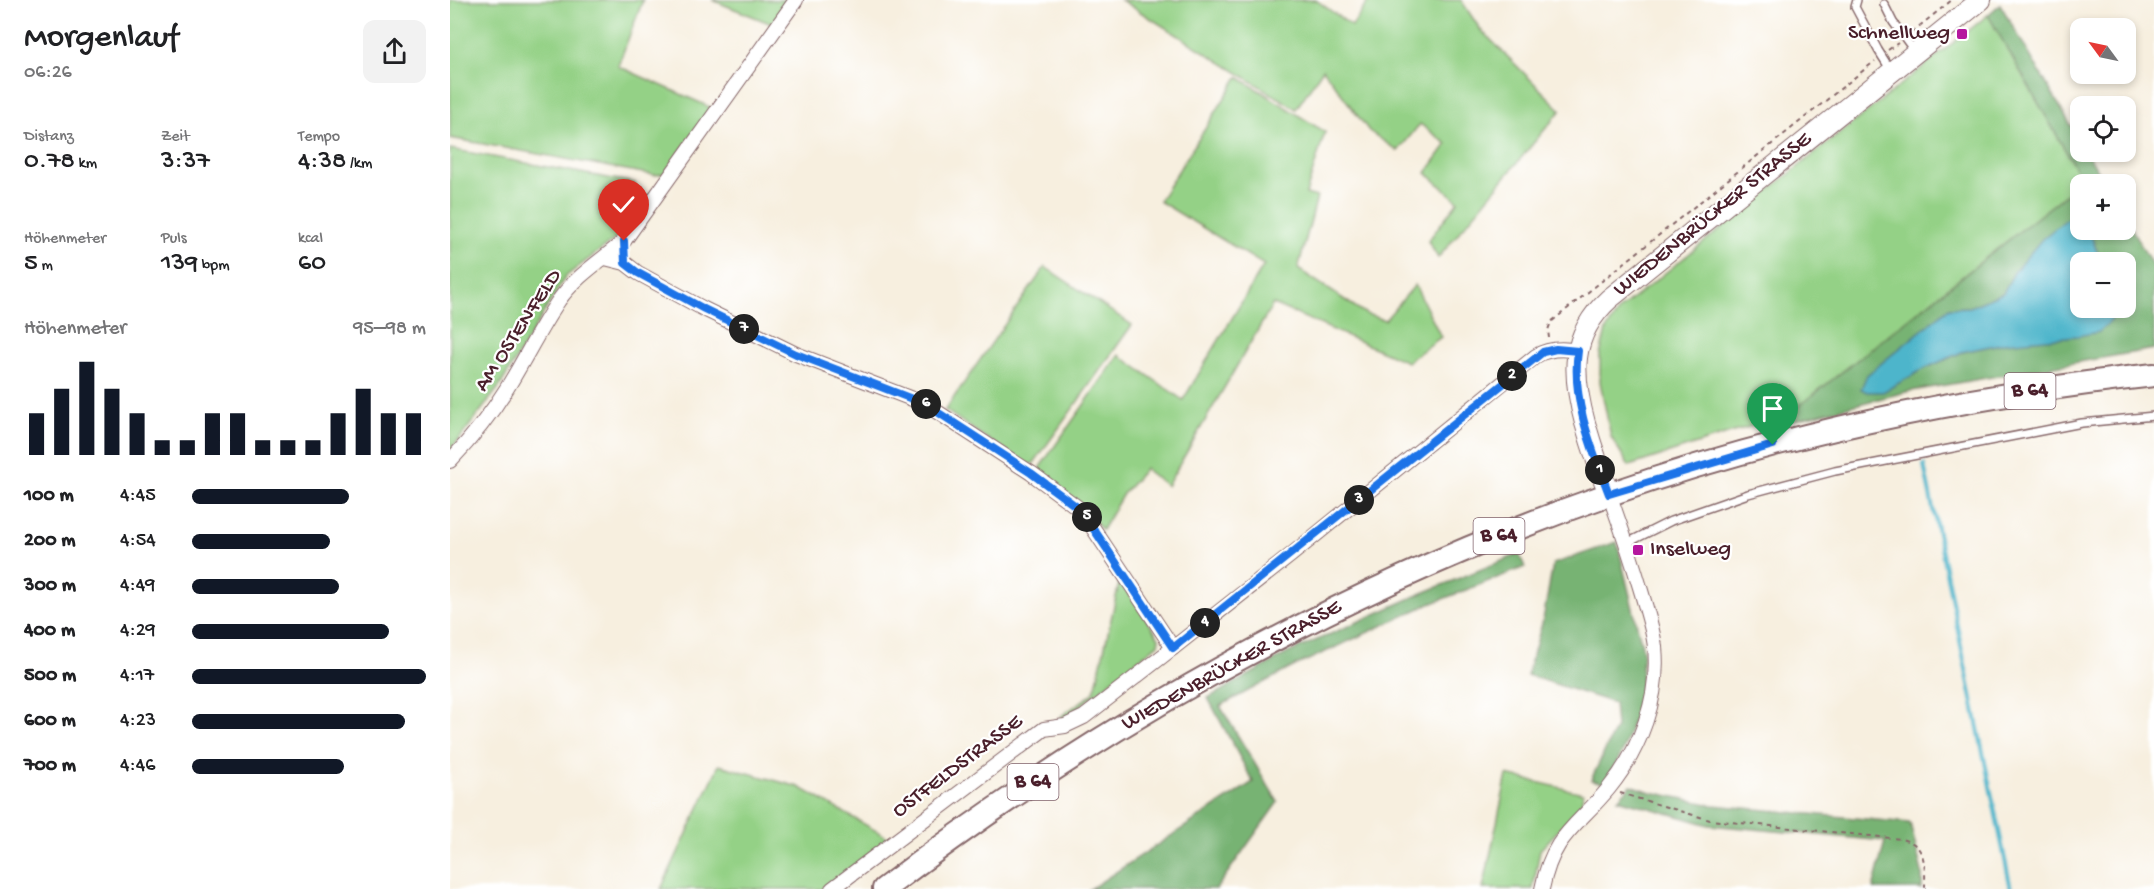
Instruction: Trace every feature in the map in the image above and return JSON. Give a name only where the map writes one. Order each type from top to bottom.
[{"type":"main road","name":"WIEDENBRÜCKER STRASSE","points":[[1609,494],[1597,463],[1579,399],[1575,373],[1578,351],[1588,324],[1609,299],[1910,45],[1981,0]]},
{"type":"main road","name":"WIEDENBRÜCKER STRASSE","points":[[884,889],[1041,777],[1189,685],[1390,582],[1454,554],[1609,494],[1773,445],[1958,403],[2154,375]]},
{"type":"street","points":[[625,263],[624,241],[796,0]]},
{"type":"street","name":"AM OSTENFELD","points":[[450,461],[461,450],[506,389],[559,300],[576,278],[605,258],[624,241]]},
{"type":"street","points":[[605,258],[625,263],[638,273],[704,309],[796,354],[925,404],[1031,473],[1081,510],[1173,648]]},
{"type":"street","points":[[1551,350],[1578,351]]},
{"type":"street","name":"OSTFELDSTRASSE","points":[[832,889],[1044,729],[1065,726],[1084,717],[1291,555],[1536,356],[1551,350]]},
{"type":"street","points":[[1542,889],[1546,868],[1561,839],[1607,790],[1627,762],[1647,715],[1654,682],[1655,648],[1651,628],[1627,543],[1609,494]]},
{"type":"lane","points":[[1857,0],[1855,7],[1887,64]]},
{"type":"lane","points":[[1884,4],[1893,22],[1910,45]]},
{"type":"lane","points":[[1627,543],[1671,521],[1737,498],[1835,471],[2082,423],[2154,416]]},
{"type":"path","points":[[1551,350],[1548,330],[1551,322],[1887,64],[1910,45],[1952,0]]},
{"type":"path","points":[[1607,790],[1710,820],[1901,839],[1915,845],[1922,854],[1925,870],[1924,889]]},
{"type":"green space","points":[[450,0],[643,0],[618,66],[712,108],[664,174],[654,175],[450,138]]},
{"type":"green space","points":[[712,0],[789,0],[772,24]]},
{"type":"green space","points":[[1121,0],[1316,0],[1352,26],[1369,0],[1461,0],[1480,29],[1561,110],[1438,258],[1428,241],[1458,201],[1426,173],[1447,144],[1420,124],[1398,151],[1369,131],[1323,69],[1296,109]]},
{"type":"green space","points":[[2000,4],[2070,124],[2070,158],[1988,15]]},
{"type":"green space","points":[[1988,15],[2070,158],[2070,162],[2079,174],[2070,174],[2070,191],[1789,414],[1629,466],[1611,437],[1600,382],[1600,355],[1606,330],[1620,309]]},
{"type":"green space","points":[[1238,77],[1325,132],[1306,194],[1317,197],[1298,269],[1366,314],[1385,320],[1415,285],[1441,337],[1407,362],[1273,304],[1167,486],[1145,469],[1123,494],[1102,530],[1084,507],[1040,475],[1040,467],[1119,355],[1183,400],[1264,265],[1159,201]]},
{"type":"green space","points":[[450,149],[635,183],[636,197],[643,204],[619,236],[565,277],[500,386],[450,451]]},
{"type":"green space","points":[[2072,162],[2092,162],[2100,174],[2079,174]]},
{"type":"green space","points":[[2070,191],[2070,218],[2015,271],[2003,293],[1970,307],[1949,308],[1924,369],[1962,352],[2112,320],[2112,318],[2136,318],[2136,252],[2097,252],[2093,240],[2136,240],[2136,236],[2154,268],[2154,349],[1906,392],[1792,421],[1789,414]]},
{"type":"green space","points":[[1045,267],[1132,325],[1034,463],[1027,466],[945,410]]},
{"type":"green space","points":[[1617,542],[1643,650],[1640,698],[1623,751],[1605,783],[1591,780],[1616,727],[1614,703],[1527,675],[1543,620],[1553,564]]},
{"type":"green space","points":[[1519,554],[1525,567],[1425,606],[1293,667],[1220,706],[1278,802],[1216,889],[1090,889],[1253,782],[1208,698],[1288,653],[1420,594]]},
{"type":"green space","points":[[1120,579],[1159,638],[1158,644],[1064,719],[1061,716],[1093,693],[1096,686]]},
{"type":"green space","points":[[719,765],[799,787],[889,838],[825,889],[661,889]]},
{"type":"green space","points":[[1507,775],[1583,793],[1581,806],[1540,850],[1533,889],[1483,889]]},
{"type":"green space","points":[[1631,785],[1651,792],[1713,805],[1910,823],[1922,872],[1922,889],[1873,889],[1885,841],[1709,825],[1618,799]]},
{"type":"water","points":[[2070,216],[2070,240],[2093,240],[2097,252],[2070,252],[2070,318],[2112,318],[2099,332],[2005,343],[1962,352],[1924,369],[1883,392],[1867,392],[1861,389],[1867,375],[1949,308],[1970,307],[2003,293],[2015,271],[2042,239]]},
{"type":"waterway","points":[[1924,465],[2011,889]]},
{"type":"place","name":"Schnellweg","points":[[1962,34]]},
{"type":"place","name":"Inselweg","points":[[1638,550]]},
{"type":"route","points":[[624,241],[625,263],[638,273],[704,309],[796,354],[904,394],[940,412],[1031,473],[1081,510],[1173,648],[1543,352],[1556,349],[1578,351],[1575,366],[1576,386],[1597,463],[1609,494],[1773,445]]}]
